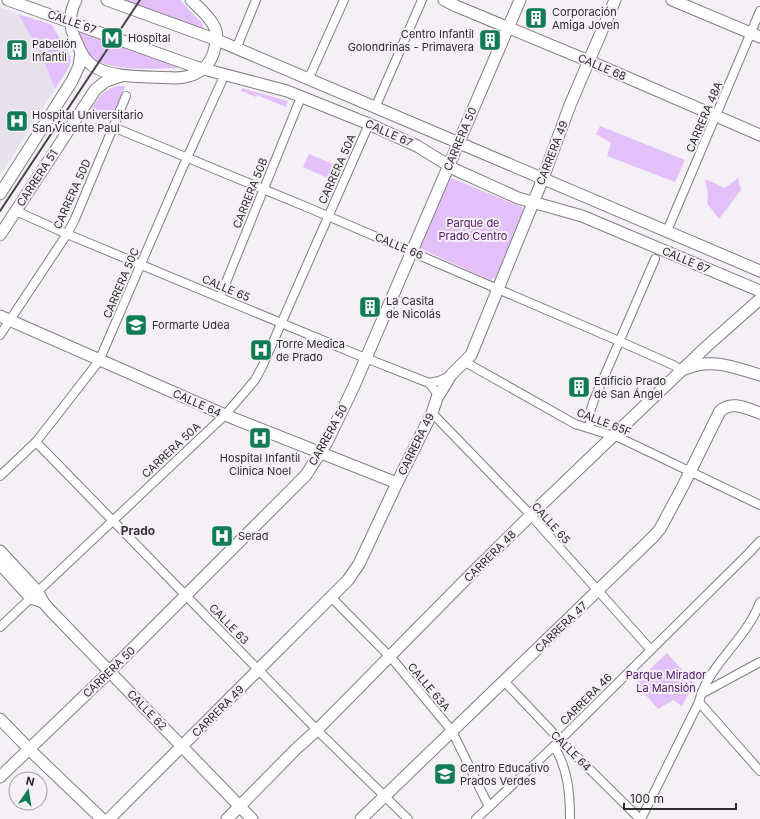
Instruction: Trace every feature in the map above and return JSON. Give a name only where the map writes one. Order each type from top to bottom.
[{"type":"main road","name":"CALLE 67","points":[[8,0],[203,69],[277,88],[301,96],[369,124],[417,146],[448,166],[467,176],[510,194],[582,216],[760,291]]},
{"type":"main road","points":[[76,0],[72,10],[70,22],[72,32],[81,52],[89,63],[110,74],[183,78],[197,73],[209,63],[214,53],[217,40],[214,26],[207,16],[191,0]]},
{"type":"main road","name":"CALLE 67","points":[[107,0],[217,40],[760,271]]},
{"type":"main road","name":"CALLE 68","points":[[444,0],[760,135]]},
{"type":"main road","name":"CARRERA 50","points":[[0,777],[110,671],[306,475],[327,442],[366,359],[520,0]]},
{"type":"main road","name":"CARRERA 49","points":[[109,819],[348,580],[359,564],[438,398],[451,375],[471,355],[533,202],[570,105],[615,0]]},
{"type":"main road","points":[[672,0],[755,35]]},
{"type":"main road","name":"CARRERA 51","points":[[0,194],[72,81],[79,66],[81,52]]},
{"type":"main road","name":"CARRERA 51","points":[[0,235],[95,90],[106,81],[124,75]]},
{"type":"main road","name":"CARRERA 48","points":[[227,819],[475,570],[613,435],[707,346],[760,299]]},
{"type":"main road","name":"CALLE 64","points":[[5,318],[225,416],[397,483]]},
{"type":"main road","points":[[707,346],[705,351],[706,357],[724,365]]},
{"type":"main road","points":[[682,370],[692,366],[714,363],[760,375]]},
{"type":"main road","name":"CARRERA 47","points":[[361,819],[660,529],[724,407],[732,405],[740,406],[760,413]]},
{"type":"main road","name":"CALLE 62","points":[[0,551],[35,595]]},
{"type":"main road","name":"CALLE 62","points":[[0,564],[43,602],[252,819]]},
{"type":"main road","points":[[0,719],[102,819]]},
{"type":"street","points":[[236,48],[256,0]]},
{"type":"street","points":[[308,80],[344,0]]},
{"type":"street","points":[[375,108],[422,0]]},
{"type":"street","name":"CARRERA 48A","points":[[667,231],[716,117],[755,35],[760,11]]},
{"type":"street","name":"CARRERA 50C","points":[[0,476],[36,442],[99,360],[187,157],[225,74]]},
{"type":"street","name":"CARRERA 50D","points":[[0,335],[5,318],[67,234],[126,96]]},
{"type":"street","name":"CARRERA 50B","points":[[220,297],[301,96]]},
{"type":"street","name":"CARRERA 50A","points":[[0,627],[225,416],[255,380],[369,124]]},
{"type":"street","name":"CALLE 66","points":[[113,127],[263,188],[619,340],[682,370]]},
{"type":"street","name":"CALLE 65","points":[[16,210],[67,234],[366,359],[429,383]]},
{"type":"street","points":[[590,428],[591,406],[655,259]]},
{"type":"street","name":"CALLE 65F","points":[[465,362],[576,424],[613,435],[760,505]]},
{"type":"street","points":[[438,398],[436,392],[429,383],[451,375]]},
{"type":"street","name":"CALLE 65","points":[[432,413],[530,516],[651,650]]},
{"type":"street","name":"CALLE 63","points":[[36,442],[317,730],[408,819]]},
{"type":"street","name":"CARRERA 46","points":[[476,819],[557,743],[759,543]]},
{"type":"street","name":"CALLE 63A","points":[[331,597],[390,657],[452,731],[489,807]]},
{"type":"street","points":[[640,819],[673,757],[710,676],[752,621],[760,602]]},
{"type":"street","points":[[700,698],[760,662]]},
{"type":"street","name":"CALLE 64","points":[[504,681],[557,743],[640,819]]},
{"type":"street","points":[[700,698],[760,771]]},
{"type":"street","points":[[557,743],[569,788],[570,819]]},
{"type":"shaded area","name":"Hospital Universitario San Vicente Paul","points":[[0,7],[18,14],[40,52],[55,89],[0,176]]},
{"type":"green space","points":[[119,0],[180,0],[201,22],[206,32]]},
{"type":"green space","points":[[18,14],[52,25],[71,57],[69,67],[55,89],[40,52]]},
{"type":"green space","points":[[78,29],[186,68],[123,68],[100,62],[91,57],[86,51]]},
{"type":"green space","points":[[118,86],[125,86],[112,123],[89,112],[97,99],[104,92]]},
{"type":"green space","points":[[242,88],[288,101],[286,107],[257,95],[256,97],[241,91]]},
{"type":"green space","points":[[600,126],[685,160],[675,182],[607,156],[611,143],[596,134]]},
{"type":"green space","points":[[309,154],[338,166],[332,180],[303,167]]},
{"type":"green space","name":"Parque de Prado Centro","points":[[449,177],[524,208],[501,275],[490,280],[419,248]]},
{"type":"green space","points":[[738,178],[741,190],[719,219],[707,203],[708,194],[705,179],[725,188]]},
{"type":"green space","name":"Parque Mirador La Mansión","points":[[667,653],[694,683],[682,706],[673,700],[658,709],[635,683]]},
{"type":"railway","points":[[0,211],[140,0]]},
{"type":"place","name":"Corporación Amiga Joven","points":[[536,18]]},
{"type":"place","name":"Hospital","points":[[112,38]]},
{"type":"place","name":"Centro Infantil Golondrinas - Primavera","points":[[490,40]]},
{"type":"place","name":"Pabellón Infantil","points":[[17,50]]},
{"type":"place","name":"Hospital Universitario San Vicente Paul","points":[[17,121]]},
{"type":"place","name":"La Casita de Nicolás","points":[[370,307]]},
{"type":"place","name":"Formarte Udea","points":[[136,325]]},
{"type":"place","name":"Torre Medica de Prado","points":[[261,350]]},
{"type":"place","name":"Edificio Prado de San Ángel","points":[[579,387]]},
{"type":"place","name":"Hospital Infantil Clinica Noel","points":[[260,438]]},
{"type":"place","name":"Serad","points":[[222,536]]},
{"type":"place","name":"Centro Educativo Prados Verdes","points":[[445,774]]},
{"type":"district","name":"Prado","points":[[138,530]]}]
